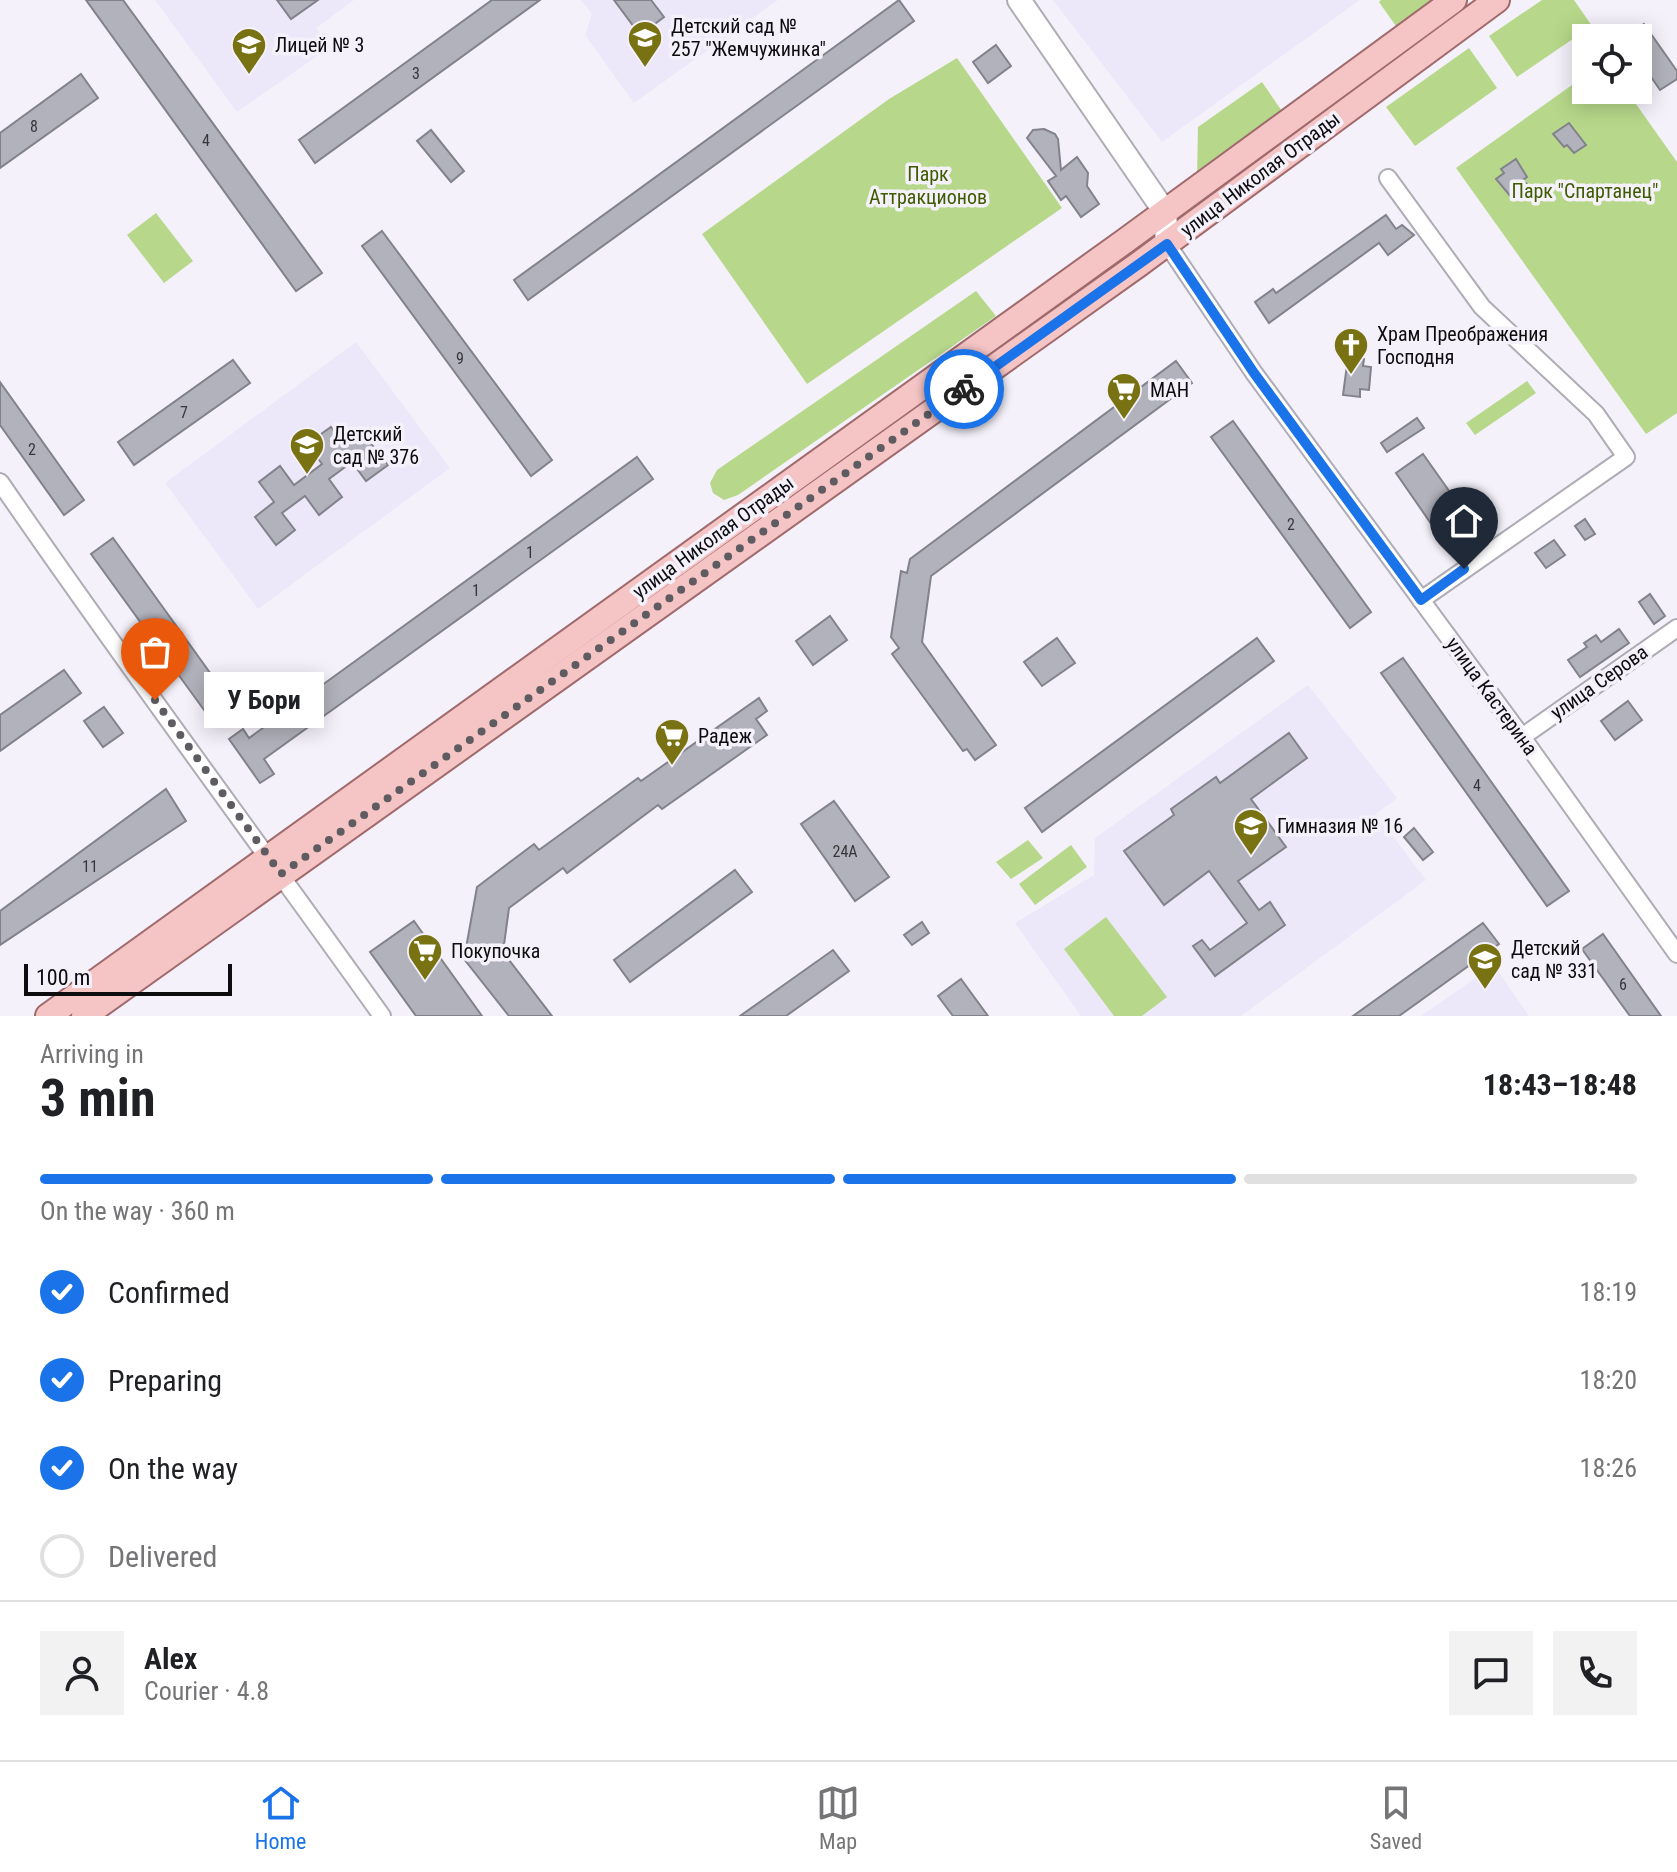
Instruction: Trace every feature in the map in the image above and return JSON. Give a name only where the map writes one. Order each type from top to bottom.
[{"type":"main road","name":"улица Николая Отрады","points":[[84,1016],[275,865],[1454,0]]},
{"type":"main road","name":"улица Николая Отрады","points":[[48,1016],[275,865],[1167,244],[1497,0]]},
{"type":"street","points":[[1019,0],[1165,212],[1167,244]]},
{"type":"street","points":[[1388,178],[1482,307],[1596,414],[1626,457],[1421,600]]},
{"type":"street","name":"улица Кастерина","points":[[1167,244],[1254,373],[1522,737],[1677,954]]},
{"type":"street","points":[[0,482],[382,1016]]},
{"type":"street","name":"улица Серова","points":[[1522,737],[1677,628]]},
{"type":"shaded area","name":"Лицей № 3","points":[[155,0],[354,0],[316,28],[330,47],[237,112]]},
{"type":"shaded area","name":"Детский сад № 257 \"Жемчужинка\"","points":[[581,0],[778,0],[634,103],[585,35],[592,14]]},
{"type":"shaded area","points":[[1053,0],[1360,0],[1162,142]]},
{"type":"shaded area","name":"Детский сад № 376","points":[[356,342],[450,468],[258,609],[165,483]]},
{"type":"shaded area","name":"Гимназия № 16","points":[[1308,685],[1397,798],[1376,814],[1426,880],[1241,1016],[1081,1016],[1015,923],[1094,875],[1095,838]]},
{"type":"shaded area","name":"Детский сад № 331","points":[[1494,965],[1529,1016],[1421,1016]]},
{"type":"green space","points":[[1439,0],[1398,29],[1379,2]]},
{"type":"green space","points":[[1542,0],[1574,0],[1591,24],[1572,24],[1572,40],[1517,77],[1489,36]]},
{"type":"green space","points":[[1469,48],[1497,88],[1415,146],[1386,107]]},
{"type":"green space","name":"Парк Аттракционов","points":[[957,58],[1062,208],[807,384],[702,234],[889,99]]},
{"type":"green space","points":[[1262,82],[1284,114],[1197,177],[1198,127]]},
{"type":"green space","name":"Парк \"Спартанец\"","points":[[1572,85],[1572,104],[1636,104],[1677,162],[1677,413],[1646,434],[1456,168]]},
{"type":"green space","points":[[156,213],[193,261],[164,283],[127,235]]},
{"type":"green space","points":[[976,291],[996,316],[738,495],[724,500],[713,493],[710,483],[717,470]]},
{"type":"green space","points":[[1527,381],[1536,393],[1475,435],[1466,423]]},
{"type":"green space","points":[[1028,840],[1043,858],[1011,879],[996,862]]},
{"type":"green space","points":[[1071,845],[1087,867],[1035,905],[1019,884]]},
{"type":"green space","points":[[1106,917],[1167,997],[1142,1016],[1114,1016],[1064,949]]},
{"type":"building","points":[[86,0],[123,0],[322,273],[296,291]]},
{"type":"building","points":[[277,0],[318,0],[291,19]]},
{"type":"building","points":[[492,0],[540,0],[315,163],[299,140]]},
{"type":"building","points":[[614,0],[651,0],[664,17],[640,35]]},
{"type":"building","points":[[899,0],[914,21],[528,300],[514,280]]},
{"type":"building","points":[[1652,35],[1677,71],[1677,79],[1660,90],[1652,78]]},
{"type":"building","points":[[996,45],[1011,66],[988,83],[973,62]]},
{"type":"building","points":[[81,74],[98,98],[0,168],[0,133]]},
{"type":"building","points":[[1569,123],[1586,145],[1574,153],[1553,134]]},
{"type":"building","points":[[1044,129],[1058,139],[1061,170],[1077,157],[1088,173],[1087,186],[1099,204],[1081,217],[1066,196],[1061,200],[1048,181],[1056,176],[1027,138],[1033,130]]},
{"type":"building","points":[[431,130],[464,171],[451,182],[417,141]]},
{"type":"building","points":[[1516,159],[1527,177],[1523,180],[1528,185],[1512,198],[1496,179],[1504,173],[1501,169]]},
{"type":"building","points":[[1386,215],[1396,229],[1402,225],[1414,235],[1388,255],[1379,243],[1269,323],[1255,302],[1273,289],[1276,293]]},
{"type":"building","points":[[382,231],[552,460],[531,476],[362,246]]},
{"type":"building","name":"Храм Преображения Господня","points":[[1348,357],[1364,359],[1363,366],[1371,367],[1369,390],[1360,389],[1360,397],[1343,395]]},
{"type":"building","points":[[233,360],[250,383],[134,465],[118,442]]},
{"type":"building","points":[[1176,361],[1192,383],[931,576],[922,642],[996,745],[975,760],[967,749],[963,751],[892,654],[899,648],[891,637],[901,571],[907,573],[910,559]]},
{"type":"building","points":[[0,382],[84,500],[64,515],[0,425]]},
{"type":"building","points":[[1417,418],[1424,428],[1387,452],[1381,443]]},
{"type":"building","points":[[1233,421],[1371,612],[1350,628],[1211,437]]},
{"type":"building","points":[[331,427],[345,446],[363,433],[388,465],[366,481],[352,462],[329,479],[342,497],[319,515],[305,496],[282,513],[295,530],[276,545],[255,517],[274,502],[259,482],[280,466],[294,485],[322,464],[307,444]]},
{"type":"building","points":[[1423,454],[1471,522],[1443,541],[1396,473]]},
{"type":"building","points":[[637,457],[653,479],[264,759],[274,774],[260,783],[229,739],[243,729],[249,738]]},
{"type":"building","points":[[1585,519],[1595,534],[1585,540],[1575,526]]},
{"type":"building","points":[[113,538],[226,695],[204,710],[91,554]]},
{"type":"building","points":[[1554,540],[1565,555],[1546,568],[1535,553]]},
{"type":"building","points":[[1650,594],[1665,616],[1654,624],[1639,602]]},
{"type":"building","points":[[830,616],[847,640],[813,665],[796,641]]},
{"type":"building","points":[[1619,629],[1629,643],[1580,677],[1568,660],[1587,647],[1584,643],[1596,635],[1601,642]]},
{"type":"building","points":[[1057,638],[1075,663],[1042,686],[1024,662]]},
{"type":"building","points":[[1257,638],[1274,661],[1042,832],[1025,808]]},
{"type":"building","points":[[1403,658],[1569,891],[1547,906],[1381,673]]},
{"type":"building","points":[[64,670],[81,693],[0,751],[0,715]]},
{"type":"building","points":[[759,698],[767,711],[756,719],[767,735],[662,809],[658,805],[567,873],[563,868],[509,908],[503,952],[552,1016],[509,1016],[464,959],[477,887],[534,844],[539,850],[638,778],[641,781]]},
{"type":"building","points":[[1628,701],[1642,720],[1615,740],[1601,721]]},
{"type":"building","points":[[104,707],[123,733],[103,747],[84,721]]},
{"type":"building","points":[[1289,733],[1307,758],[1251,799],[1286,847],[1238,881],[1259,910],[1270,902],[1285,925],[1215,976],[1193,946],[1202,940],[1210,950],[1247,923],[1209,871],[1164,905],[1124,851],[1174,815],[1171,809],[1216,777],[1220,783]]},
{"type":"building","points":[[166,789],[186,821],[0,945],[0,911]]},
{"type":"building","points":[[834,801],[889,877],[855,901],[801,824]]},
{"type":"building","points":[[1414,828],[1433,852],[1423,860],[1404,837]]},
{"type":"building","points":[[735,870],[752,892],[630,982],[614,960]]},
{"type":"building","name":"Покупочка","points":[[414,921],[482,1016],[416,1016],[370,952]]},
{"type":"building","points":[[922,922],[929,933],[912,945],[904,935]]},
{"type":"building","points":[[1483,923],[1499,944],[1399,1016],[1353,1016]]},
{"type":"building","points":[[1603,934],[1661,1016],[1630,1016],[1582,949]]},
{"type":"building","points":[[833,950],[849,971],[786,1016],[740,1016]]},
{"type":"building","points":[[961,979],[988,1016],[953,1016],[938,996]]},
{"type":"way so far","points":[[155,700],[281,874],[964,389]]},
{"type":"place","name":"Детский сад № 257 \"Жемчужинка\"","points":[[645,69]]},
{"type":"place","name":"Лицей № 3","points":[[249,76]]},
{"type":"place","name":"Храм Преображения Господня","points":[[1351,376]]},
{"type":"place","name":"МАН","points":[[1124,421]]},
{"type":"place","name":"Детский сад № 376","points":[[307,476]]},
{"type":"place","name":"У Бори","points":[[155,700]]},
{"type":"place","name":"Радеж","points":[[672,767]]},
{"type":"place","name":"Гимназия № 16","points":[[1251,857]]},
{"type":"place","name":"Покупочка","points":[[425,982]]},
{"type":"place","name":"Детский сад № 331","points":[[1485,991]]},
{"type":"route","points":[[964,389],[1167,244],[1254,373],[1421,600],[1464,569]]}]
